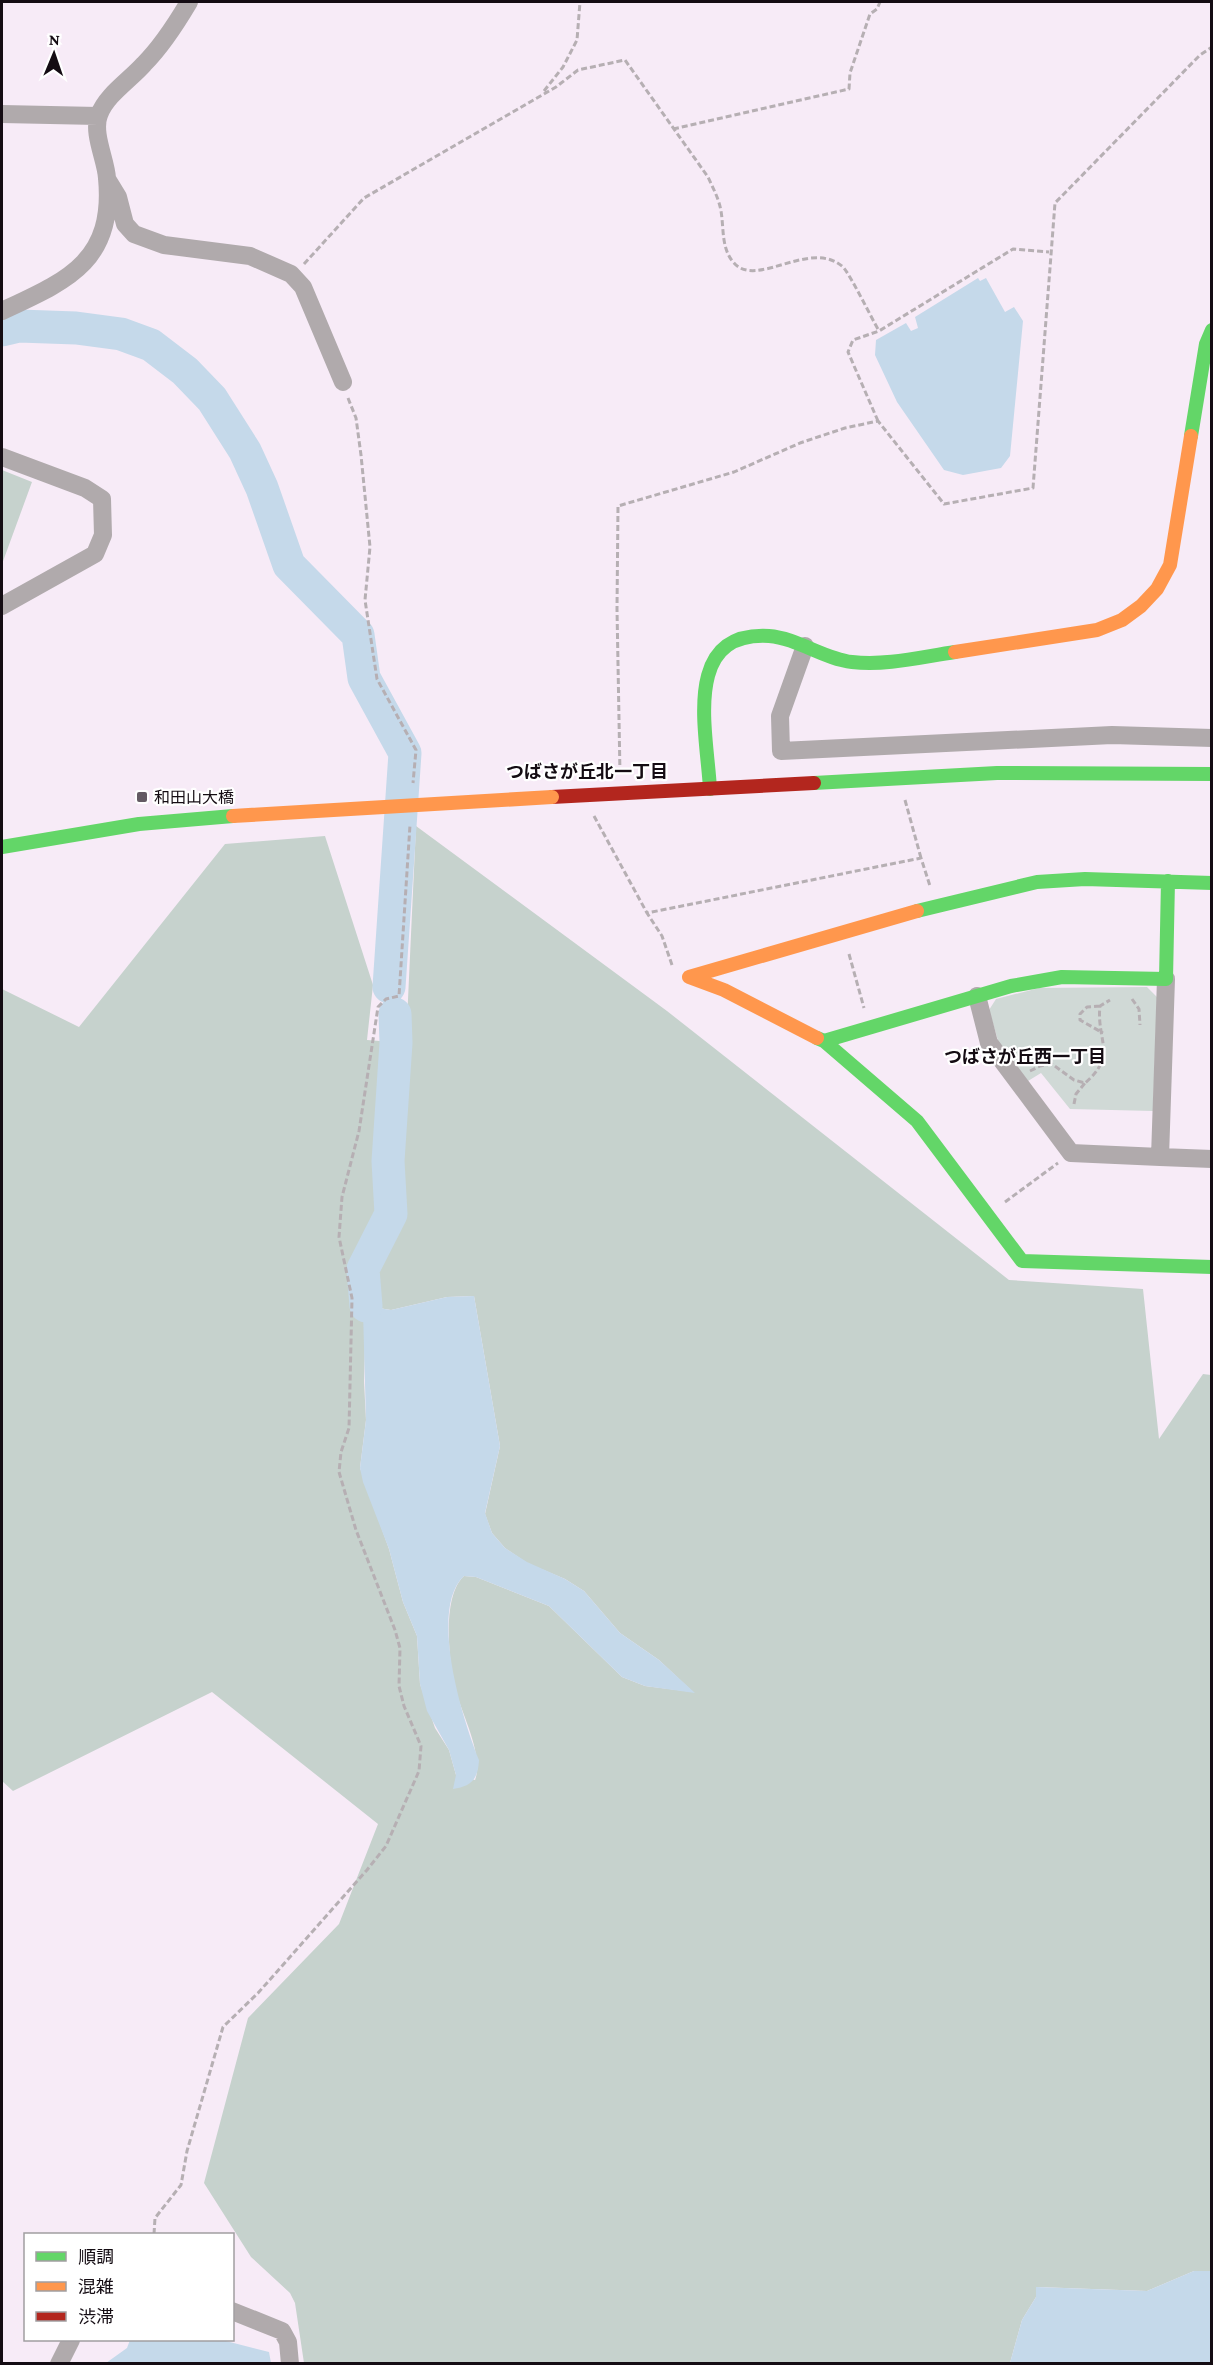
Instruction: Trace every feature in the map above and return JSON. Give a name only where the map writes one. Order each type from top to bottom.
[{"type":"street","points":[[2,311],[60,284],[85,263],[96,246],[105,222],[107,178],[98,116],[110,99],[160,45],[189,2]]},
{"type":"street","points":[[2,114],[98,116]]},
{"type":"street","points":[[107,178],[118,197],[125,224],[134,234],[164,245],[250,256],[275,264],[293,276],[303,286],[343,382]]},
{"type":"street","points":[[710,789],[704,688],[707,670],[714,656],[724,646],[740,638],[756,635],[771,636],[849,662],[879,664],[1097,630],[1123,621],[1144,605],[1160,586],[1170,565],[1206,385],[1206,344],[1212,330]]},
{"type":"street","points":[[2,457],[85,488],[102,499],[103,536],[95,555],[2,606]]},
{"type":"street","points":[[805,646],[780,716],[781,751],[1112,735],[1212,738]]},
{"type":"street","points":[[2,847],[139,824],[233,816],[997,773],[1212,774]]},
{"type":"street","points":[[689,977],[937,905],[1037,882],[1085,879],[1212,883]]},
{"type":"street","points":[[1160,1157],[1168,881]]},
{"type":"street","points":[[689,977],[724,990],[824,1041],[916,1121],[1022,1261],[1212,1267]]},
{"type":"street","points":[[824,1041],[1011,986],[1062,977],[1166,979]]},
{"type":"street","points":[[977,996],[989,1043],[1071,1153],[1212,1159]]},
{"type":"street","points":[[234,2312],[282,2331],[288,2342],[290,2364]]},
{"type":"street","points":[[58,2364],[70,2341]]},
{"type":"path","points":[[543,92],[563,67],[577,40],[580,2]]},
{"type":"path","points":[[673,129],[849,89],[850,73],[870,14],[877,9],[880,2]]},
{"type":"path","points":[[1049,252],[1013,249],[879,331],[853,340],[848,352],[879,421],[944,504],[1033,488],[1054,203],[1200,56],[1212,47]]},
{"type":"path","points":[[293,276],[364,198],[555,87],[578,70],[625,60],[708,177],[721,211],[722,237],[733,262],[742,269],[760,270],[807,257],[822,258],[843,267],[879,331]]},
{"type":"path","points":[[343,382],[356,418],[361,455],[370,547],[365,600],[377,679],[416,750],[412,790]]},
{"type":"path","points":[[620,794],[616,609],[618,506],[734,472],[801,443],[845,428],[879,421]]},
{"type":"path","points":[[899,778],[921,858],[937,905]]},
{"type":"path","points":[[586,795],[647,913],[662,936],[676,977],[689,977]]},
{"type":"path","points":[[154,2233],[155,2218],[173,2199],[181,2184],[187,2151],[223,2027],[258,1993],[386,1846],[419,1772],[421,1746],[404,1706],[399,1686],[400,1648],[356,1530],[339,1472],[341,1452],[349,1428],[352,1298],[339,1237],[342,1197],[359,1131],[378,1007],[386,999],[399,996],[410,823]]},
{"type":"path","points":[[647,913],[921,858]]},
{"type":"path","points":[[843,932],[870,1027]]},
{"type":"path","points":[[1103,1033],[1080,1020],[1080,1014],[1087,1007],[1100,1006],[1116,996]]},
{"type":"path","points":[[1123,996],[1131,997],[1140,1009],[1140,1025]]},
{"type":"path","points":[[1074,1104],[1076,1094],[1098,1072],[1105,1056],[1099,1017],[1100,1006]]},
{"type":"path","points":[[1015,1079],[1040,1066],[1052,1064],[1074,1080],[1085,1083]]},
{"type":"path","points":[[987,1215],[1071,1153]]},
{"type":"shaded area","points":[[2,470],[32,482],[2,564]]},
{"type":"shaded area","points":[[416,826],[667,1011],[1009,1280],[1143,1289],[1159,1439],[1203,1374],[1211,1375],[1211,2271],[1194,2271],[1147,2291],[1037,2287],[1036,2297],[1022,2320],[1010,2363],[304,2363],[295,2303],[290,2293],[251,2257],[204,2183],[248,2018],[339,1924],[378,1824],[212,1692],[13,1791],[2,1781],[2,989],[79,1027],[225,844],[325,836],[373,985],[367,1040],[406,1043]],"holes":[[[474,1296],[500,1446],[485,1514],[492,1533],[505,1548],[527,1563],[565,1579],[584,1591],[620,1633],[659,1660],[693,1692],[645,1686],[622,1677],[549,1606],[476,1577],[464,1576],[452,1599],[449,1649],[456,1692],[475,1748],[477,1760],[475,1780],[456,1775],[449,1750],[435,1728],[420,1684],[417,1636],[403,1602],[389,1549],[360,1468],[366,1420],[364,1381],[366,1306],[391,1310],[447,1297]]]},
{"type":"shaded area","points":[[1147,987],[1157,997],[1153,1111],[1070,1109],[1041,1073],[1028,1081],[999,1044],[989,1010],[996,999],[1039,988]]},
{"type":"water","points":[[978,278],[980,281],[986,278],[1005,312],[1014,307],[1023,321],[1010,456],[1001,468],[963,475],[944,470],[897,402],[875,355],[876,340],[906,323],[911,331],[918,328],[915,317]]},
{"type":"water","points":[[474,1296],[500,1446],[485,1513],[492,1533],[505,1548],[527,1562],[565,1579],[584,1591],[620,1633],[659,1660],[695,1693],[645,1686],[622,1677],[549,1606],[476,1577],[464,1576],[454,1592],[449,1613],[449,1638],[458,1693],[479,1760],[473,1780],[465,1786],[453,1789],[456,1775],[449,1750],[427,1711],[420,1684],[417,1636],[403,1602],[389,1549],[363,1482],[360,1468],[366,1420],[363,1311],[366,1306],[391,1310],[447,1297]]},
{"type":"water","points":[[1194,2271],[1211,2271],[1211,2363],[1010,2363],[1022,2320],[1036,2297],[1036,2287],[1147,2291]]},
{"type":"water","points":[[130,2341],[226,2341],[269,2352],[271,2363],[106,2363],[127,2348]]},
{"type":"waterway","points":[[2,330],[19,326],[76,328],[121,334],[151,345],[185,371],[212,399],[245,451],[262,488],[289,565],[358,635],[364,678],[405,753],[389,987]]},
{"type":"waterway","points":[[366,1306],[363,1269],[391,1214],[388,1161],[396,1043],[395,1014]]},
{"type":"traffic: fast","points":[[1191,436],[1206,344],[1212,330]]},
{"type":"traffic: fast","points":[[710,789],[704,714],[705,689],[711,667],[722,650],[741,639],[769,636],[790,640],[831,657],[865,663],[955,652]]},
{"type":"traffic: fast","points":[[814,783],[997,773],[1212,774]]},
{"type":"traffic: fast","points":[[2,847],[139,824],[233,816]]},
{"type":"traffic: fast","points":[[917,911],[1037,882],[1085,879],[1212,883]]},
{"type":"traffic: fast","points":[[817,1038],[824,1041],[1011,986],[1062,977],[1166,979],[1168,881]]},
{"type":"traffic: fast","points":[[824,1041],[917,1121],[1022,1261],[1212,1267]]},
{"type":"traffic: slow","points":[[955,652],[1097,630],[1122,620],[1141,606],[1157,589],[1170,565],[1191,436]]},
{"type":"traffic: slow","points":[[233,816],[552,797]]},
{"type":"traffic: slow","points":[[817,1038],[724,990],[689,977],[917,911]]},
{"type":"traffic: jam","points":[[552,797],[814,783]]},
{"type":"place","name":"和田山大橋","points":[[142,797]]},
{"type":"district","name":"つばさが丘北一丁目","points":[[587,772]]},
{"type":"district","name":"つばさが丘西一丁目","points":[[1025,1057]]}]
